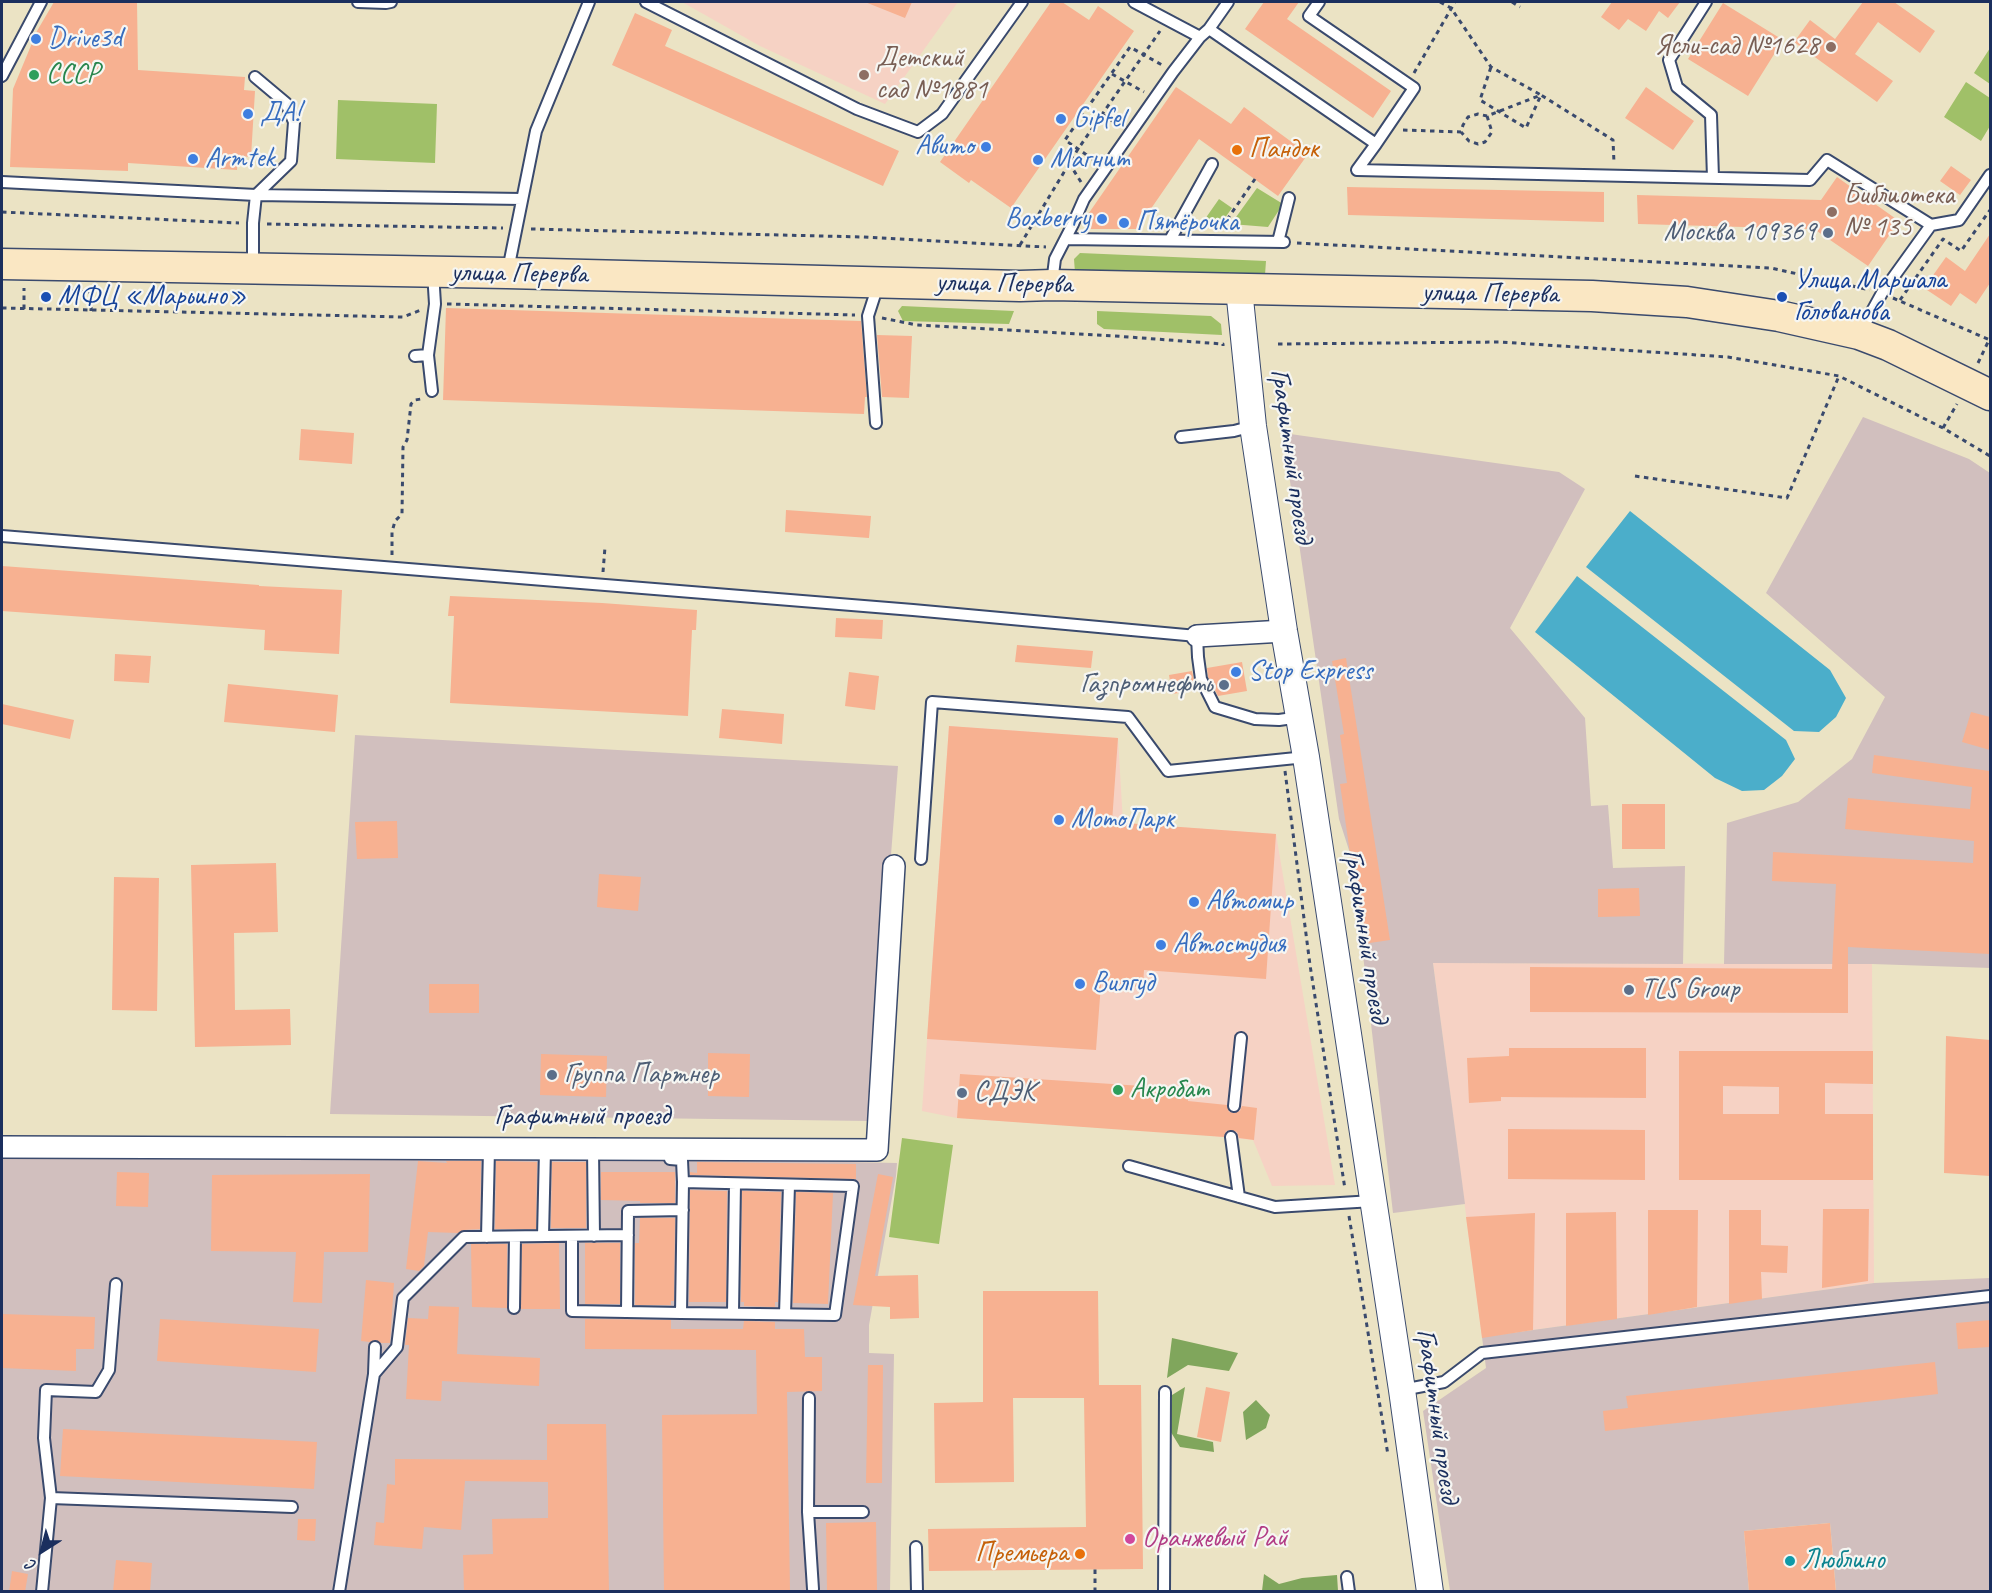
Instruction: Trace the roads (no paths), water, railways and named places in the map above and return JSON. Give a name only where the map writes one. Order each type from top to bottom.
[{"type":"main road","name":"улица Перерва","points":[[2,264],[1592,296],[1687,302],[1779,316],[1859,334],[1888,345],[1990,395]]},
{"type":"street","name":"Графитный проезд","points":[[1239,289],[1253,426],[1284,631],[1300,717],[1295,759],[1373,1201],[1430,1592]]},
{"type":"street","points":[[1197,636],[1284,631]]},
{"type":"street","name":"Графитный проезд","points":[[2,1147],[489,1149],[599,1154],[877,1150],[894,866]]},
{"type":"lane","points":[[2,75],[41,2]]},
{"type":"lane","points":[[358,2],[391,2]]},
{"type":"lane","points":[[507,273],[536,131],[589,2]]},
{"type":"lane","points":[[646,2],[857,109],[918,132],[942,114],[1022,2]]},
{"type":"lane","points":[[1134,2],[1200,37]]},
{"type":"lane","points":[[1052,285],[1055,260],[1088,193],[1173,72],[1228,2]]},
{"type":"lane","points":[[1319,2],[1309,16],[1414,88],[1357,170],[1810,180],[1827,160],[1931,225],[1959,220],[1990,175]]},
{"type":"lane","points":[[1706,2],[1669,60],[1677,87],[1711,115],[1713,178]]},
{"type":"lane","points":[[1209,29],[1376,144]]},
{"type":"lane","points":[[254,268],[253,224],[256,195],[291,161],[294,123],[286,103],[255,77]]},
{"type":"lane","points":[[1170,240],[1212,164]]},
{"type":"lane","points":[[2,182],[256,195],[522,199]]},
{"type":"lane","points":[[1066,239],[1281,242],[1289,198]]},
{"type":"lane","points":[[1859,334],[1882,293],[1931,225]]},
{"type":"lane","points":[[432,391],[428,355],[435,304],[433,272]]},
{"type":"lane","points":[[876,423],[868,315],[879,282]]},
{"type":"lane","points":[[415,356],[428,355]]},
{"type":"lane","points":[[1181,437],[1234,431],[1253,426]]},
{"type":"lane","points":[[2,536],[392,569],[603,584],[1197,636],[1197,657],[1201,679],[1215,707],[1255,719],[1279,720],[1300,717]]},
{"type":"lane","points":[[921,860],[932,702],[1128,717],[1168,771],[1295,759]]},
{"type":"lane","points":[[1234,1106],[1241,1038]]},
{"type":"lane","points":[[1231,1137],[1239,1197]]},
{"type":"lane","points":[[487,1237],[489,1149]]},
{"type":"lane","points":[[543,1236],[545,1150]]},
{"type":"lane","points":[[594,1236],[599,1154],[682,1160],[681,1313]]},
{"type":"lane","points":[[1129,1166],[1275,1207],[1373,1201]]},
{"type":"lane","points":[[572,1236],[572,1311],[835,1315],[853,1186],[682,1182]]},
{"type":"lane","points":[[733,1312],[735,1184]]},
{"type":"lane","points":[[785,1314],[789,1185]]},
{"type":"lane","points":[[627,1312],[628,1211],[683,1210]]},
{"type":"lane","points":[[374,1374],[397,1347],[403,1298],[464,1237],[628,1235]]},
{"type":"lane","points":[[514,1308],[515,1237]]},
{"type":"lane","points":[[42,1592],[51,1497],[44,1438],[46,1390],[96,1392],[109,1371],[116,1284]]},
{"type":"lane","points":[[1402,1390],[1444,1382],[1482,1353],[1990,1296]]},
{"type":"lane","points":[[339,1592],[374,1374],[375,1347]]},
{"type":"lane","points":[[1164,1592],[1165,1392]]},
{"type":"lane","points":[[809,1398],[808,1512],[813,1589]]},
{"type":"lane","points":[[51,1497],[292,1507]]},
{"type":"lane","points":[[808,1512],[863,1512]]},
{"type":"lane","points":[[916,1548],[917,1592]]},
{"type":"lane","points":[[1347,1577],[1349,1592]]},
{"type":"water","points":[[1630,511],[1830,670],[1846,698],[1836,717],[1819,732],[1794,731],[1586,567]]},
{"type":"water","points":[[1577,576],[1786,740],[1795,759],[1782,776],[1764,790],[1742,791],[1715,778],[1535,632]]},
{"type":"place","name":"Drive3d","points":[[36,39]]},
{"type":"place","name":"Ясли-сад №1628","points":[[1831,47]]},
{"type":"place","name":"СССР","points":[[34,75]]},
{"type":"place","name":"Детский сад №1881","points":[[864,75]]},
{"type":"place","name":"ДА!","points":[[248,114]]},
{"type":"place","name":"Gipfel","points":[[1061,119]]},
{"type":"place","name":"Авито","points":[[986,147]]},
{"type":"place","name":"Пандок","points":[[1237,150]]},
{"type":"place","name":"Armtek","points":[[193,159]]},
{"type":"place","name":"Магнит","points":[[1038,160]]},
{"type":"place","name":"Библиотека № 135","points":[[1832,212]]},
{"type":"place","name":"Boxberry","points":[[1102,219]]},
{"type":"place","name":"Пятёрочка","points":[[1124,223]]},
{"type":"place","name":"Москва 109369","points":[[1828,233]]},
{"type":"place","name":"МФЦ «Марьино»","points":[[46,297]]},
{"type":"place","name":"Улица Маршала Голованова","points":[[1782,297]]},
{"type":"place","name":"Stop Express","points":[[1236,672]]},
{"type":"place","name":"Газпромнефть","points":[[1224,685]]},
{"type":"place","name":"МотоПарк","points":[[1059,820]]},
{"type":"place","name":"Автомир","points":[[1194,902]]},
{"type":"place","name":"Автостудия","points":[[1161,945]]},
{"type":"place","name":"Вилгуд","points":[[1080,984]]},
{"type":"place","name":"TLS Group","points":[[1629,990]]},
{"type":"place","name":"Группа Партнер","points":[[552,1075]]},
{"type":"place","name":"Акробат","points":[[1118,1090]]},
{"type":"place","name":"СДЭК","points":[[962,1093]]},
{"type":"place","name":"Оранжевый Рай","points":[[1130,1539]]},
{"type":"place","name":"Премьера","points":[[1080,1554]]},
{"type":"place","name":"Люблино","points":[[1790,1561]]}]
